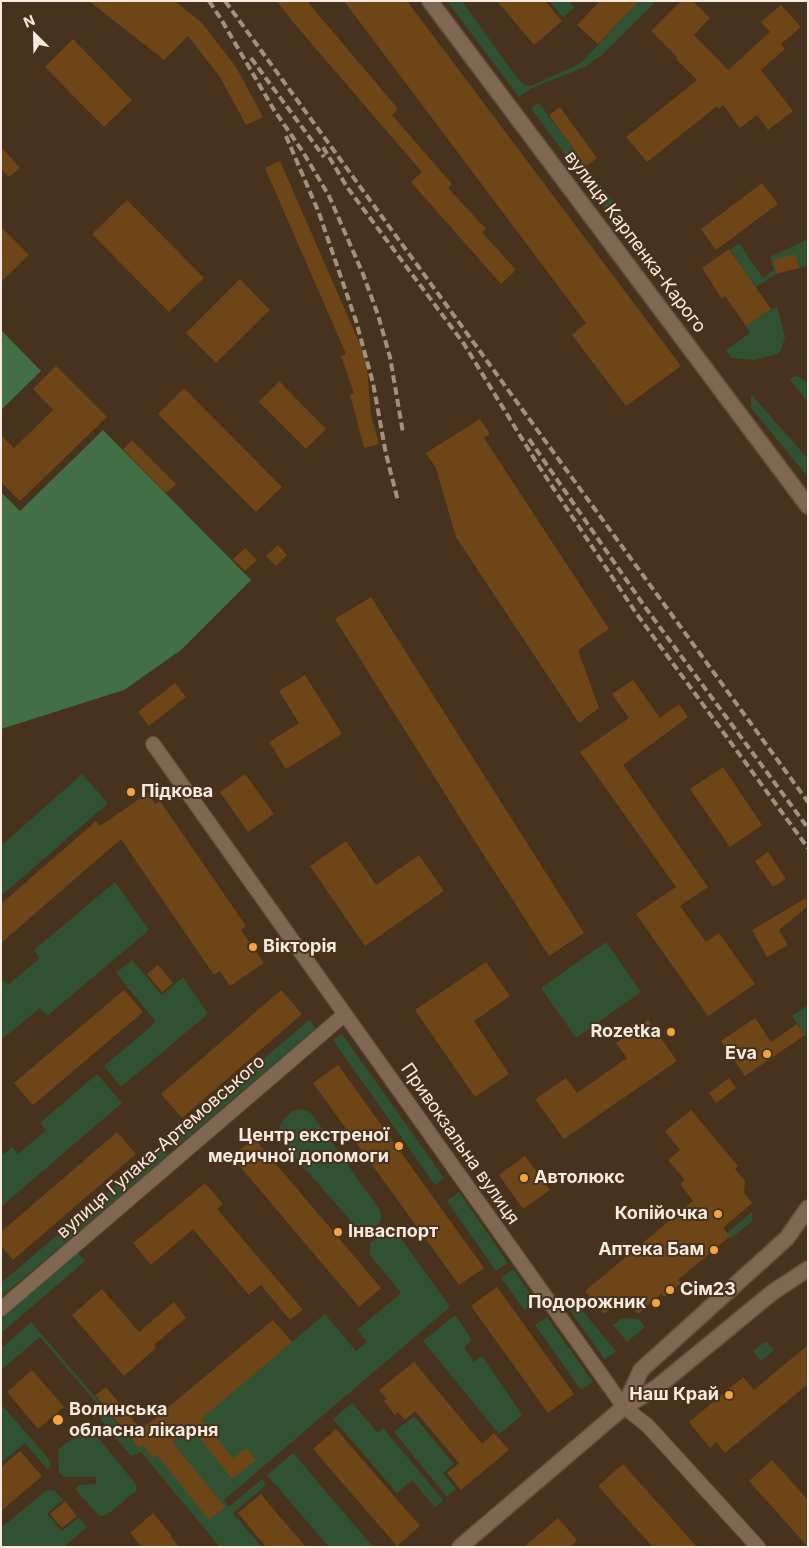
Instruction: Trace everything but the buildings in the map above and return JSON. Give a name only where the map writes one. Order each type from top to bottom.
[{"type":"street","name":"вулиця Карпенка-Карого","points":[[430,1],[808,506]]},
{"type":"street","name":"Привокзальна вулиця","points":[[153,744],[624,1408],[648,1426],[758,1547]]},
{"type":"street","name":"вулиця Гулака-Артемовського","points":[[1,1309],[345,1014]]},
{"type":"street","points":[[624,1408],[641,1370],[787,1238],[808,1208]]},
{"type":"street","points":[[460,1547],[624,1408],[656,1388],[773,1292],[808,1269]]},
{"type":"green space","points":[[447,1],[462,1],[517,78],[525,85],[531,86],[581,63],[639,1],[656,1],[604,53],[585,67],[532,88],[519,97]]},
{"type":"green space","points":[[549,1],[569,1],[574,8],[563,17]]},
{"type":"green space","points":[[539,103],[621,212],[612,218],[531,108]]},
{"type":"green space","points":[[806,240],[808,241],[808,266],[799,268],[796,255],[773,260],[776,274],[756,287],[730,250],[739,243],[763,278],[774,270],[770,257]]},
{"type":"green space","points":[[777,307],[785,337],[781,350],[777,354],[754,360],[732,358],[726,350],[750,333],[746,326]]},
{"type":"green space","points":[[1,330],[41,371],[1,410]]},
{"type":"green space","points":[[796,376],[808,384],[808,402],[789,379]]},
{"type":"green space","points":[[751,394],[808,459],[808,477],[751,408]]},
{"type":"green space","points":[[103,430],[251,580],[181,650],[124,690],[1,729],[1,492],[20,511]]},
{"type":"green space","points":[[82,774],[108,803],[1,896],[1,846]]},
{"type":"green space","points":[[115,882],[149,930],[47,1016],[40,1008],[1,1040],[1,978],[8,985],[40,958],[34,950]]},
{"type":"green space","points":[[606,942],[641,992],[576,1038],[541,988]]},
{"type":"green space","points":[[132,960],[162,995],[183,977],[208,1014],[121,1087],[104,1066],[156,1022],[116,973]]},
{"type":"green space","points":[[808,1005],[808,1039],[792,1016]]},
{"type":"green space","points":[[309,1020],[316,1028],[174,1149],[167,1141]]},
{"type":"green space","points":[[342,1034],[444,1178],[435,1185],[333,1040]]},
{"type":"green space","points":[[97,1074],[122,1103],[1,1207],[1,1156],[12,1147],[18,1154],[46,1130],[40,1123]]},
{"type":"green space","points":[[302,1109],[311,1113],[380,1210],[381,1220],[379,1224],[365,1232],[359,1230],[290,1152],[281,1136],[280,1125],[293,1111]]},
{"type":"green space","points":[[161,1147],[168,1155],[1,1297],[1,1283]]},
{"type":"green space","points":[[459,1192],[508,1263],[496,1271],[447,1201]]},
{"type":"green space","points":[[752,1212],[752,1221],[730,1239],[726,1234]]},
{"type":"green space","points":[[392,1226],[450,1307],[224,1500],[229,1507],[262,1479],[266,1485],[233,1513],[262,1547],[220,1547],[141,1452],[131,1456],[101,1420],[100,1407],[40,1337],[1,1370],[1,1348],[31,1322],[139,1448],[143,1445],[153,1458],[325,1314],[356,1351],[367,1342],[357,1330],[401,1293],[370,1255],[370,1243]]},
{"type":"green space","points":[[78,1253],[85,1261],[1,1333],[1,1319]]},
{"type":"green space","points":[[513,1269],[536,1302],[525,1311],[501,1278]]},
{"type":"green space","points":[[570,1296],[616,1351],[605,1360],[564,1302]]},
{"type":"green space","points":[[455,1315],[472,1340],[464,1347],[474,1362],[482,1356],[522,1415],[499,1434],[423,1341]]},
{"type":"green space","points":[[547,1317],[593,1382],[581,1390],[535,1325]]},
{"type":"green space","points":[[622,1318],[639,1319],[645,1327],[627,1342],[613,1325]]},
{"type":"green space","points":[[766,1341],[774,1350],[761,1361],[753,1351]]},
{"type":"green space","points":[[352,1403],[378,1433],[383,1428],[443,1500],[435,1507],[412,1480],[397,1493],[333,1419]]},
{"type":"green space","points":[[1,1404],[47,1457],[51,1464],[48,1470],[25,1443],[1,1463],[1,1437],[3,1435],[1,1432]]},
{"type":"green space","points":[[414,1416],[454,1464],[443,1473],[456,1489],[447,1497],[394,1432]]},
{"type":"green space","points":[[88,1430],[96,1435],[137,1487],[136,1491],[108,1514],[102,1516],[98,1515],[75,1489],[79,1485],[96,1484],[96,1477],[64,1477],[59,1472],[58,1450],[80,1432]]},
{"type":"green space","points":[[293,1453],[373,1547],[329,1547],[267,1475]]},
{"type":"green space","points":[[49,1490],[55,1491],[63,1500],[47,1514],[62,1531],[79,1517],[87,1527],[64,1547],[1,1547],[1,1528],[44,1492]]},
{"type":"railway","points":[[209,1],[274,110],[303,152],[329,196],[363,274],[378,315],[390,357],[403,433]]},
{"type":"railway","points":[[225,1],[808,802]]},
{"type":"railway","points":[[251,58],[324,157]]},
{"type":"railway","points":[[286,136],[319,213],[356,321],[373,383],[386,454],[398,501]]},
{"type":"railway","points":[[323,147],[347,187],[464,344],[538,465],[636,613],[808,848]]},
{"type":"railway","points":[[529,439],[645,607],[808,828]]},
{"type":"place","name":"Підкова","points":[[131,792]]},
{"type":"place","name":"Вікторія","points":[[253,947]]},
{"type":"place","name":"Rozetka","points":[[671,1032]]},
{"type":"place","name":"Eva","points":[[767,1054]]},
{"type":"place","name":"Центр екстреної медичної допомоги","points":[[399,1146]]},
{"type":"place","name":"Автолюкс","points":[[524,1178]]},
{"type":"place","name":"Копійочка","points":[[718,1214]]},
{"type":"place","name":"Інваспорт","points":[[338,1232]]},
{"type":"place","name":"Аптека Бам","points":[[714,1250]]},
{"type":"place","name":"Сім23","points":[[670,1290]]},
{"type":"place","name":"Подорожник","points":[[656,1303]]},
{"type":"place","name":"Наш Край","points":[[729,1395]]},
{"type":"place","name":"Волинська обласна лікарня","points":[[58,1420]]}]
